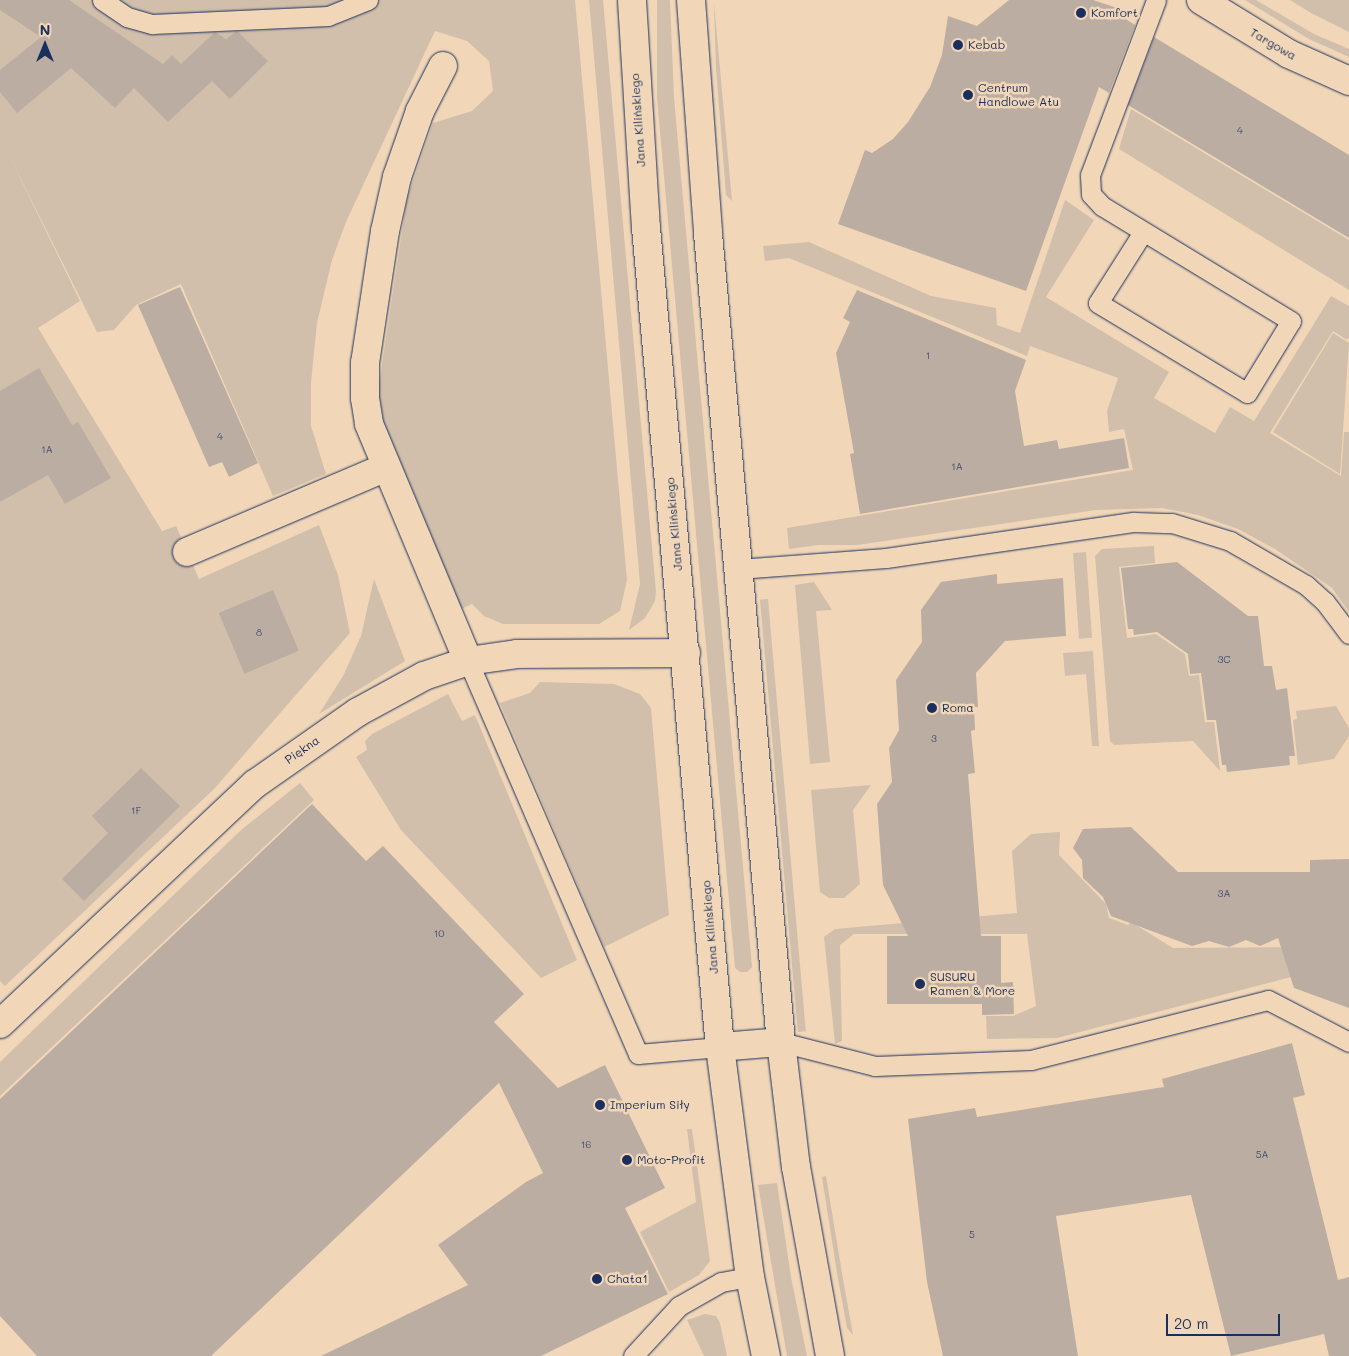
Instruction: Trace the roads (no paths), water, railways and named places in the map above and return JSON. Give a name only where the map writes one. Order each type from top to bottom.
[{"type":"street","name":"Jana Kilińskiego","points":[[632,0],[646,228],[686,653],[720,1048],[750,1277],[766,1356]]},
{"type":"street","points":[[691,0],[708,234],[782,1042],[796,1167],[830,1356]]},
{"type":"street","name":"Targowa","points":[[1202,0],[1289,54],[1349,81]]},
{"type":"street","points":[[443,66],[420,111],[397,177],[385,231],[365,363],[369,424],[468,662]]},
{"type":"street","points":[[188,552],[386,466]]},
{"type":"street","name":"Piękna","points":[[0,1024],[255,784],[358,712],[424,676],[468,662],[517,654],[686,653]]},
{"type":"street","points":[[720,1048],[782,1042]]},
{"type":"lane","points":[[102,0],[127,16],[152,24],[328,16],[349,10],[368,0]]},
{"type":"lane","points":[[1143,232],[1098,303],[1247,393],[1291,321],[1102,206],[1091,194],[1090,175],[1156,0]]},
{"type":"lane","points":[[738,569],[886,558],[1134,522],[1172,523],[1230,540],[1306,585],[1325,602],[1349,634]]},
{"type":"lane","points":[[468,662],[638,1054],[720,1048]]},
{"type":"lane","points":[[782,1042],[875,1066],[1031,1060],[1268,1000],[1349,1042]]},
{"type":"lane","points":[[633,1356],[679,1306],[721,1282],[750,1277]]},
{"type":"place","name":"Komfort","points":[[1081,13]]},
{"type":"place","name":"Kebab","points":[[958,45]]},
{"type":"place","name":"Centrum Handlowe Atu","points":[[968,95]]},
{"type":"place","name":"Roma","points":[[932,708]]},
{"type":"place","name":"SUSURU Ramen & More","points":[[920,984]]},
{"type":"place","name":"Imperium Siły","points":[[600,1105]]},
{"type":"place","name":"Moto-Profit","points":[[627,1160]]},
{"type":"place","name":"Chata1","points":[[597,1279]]}]
